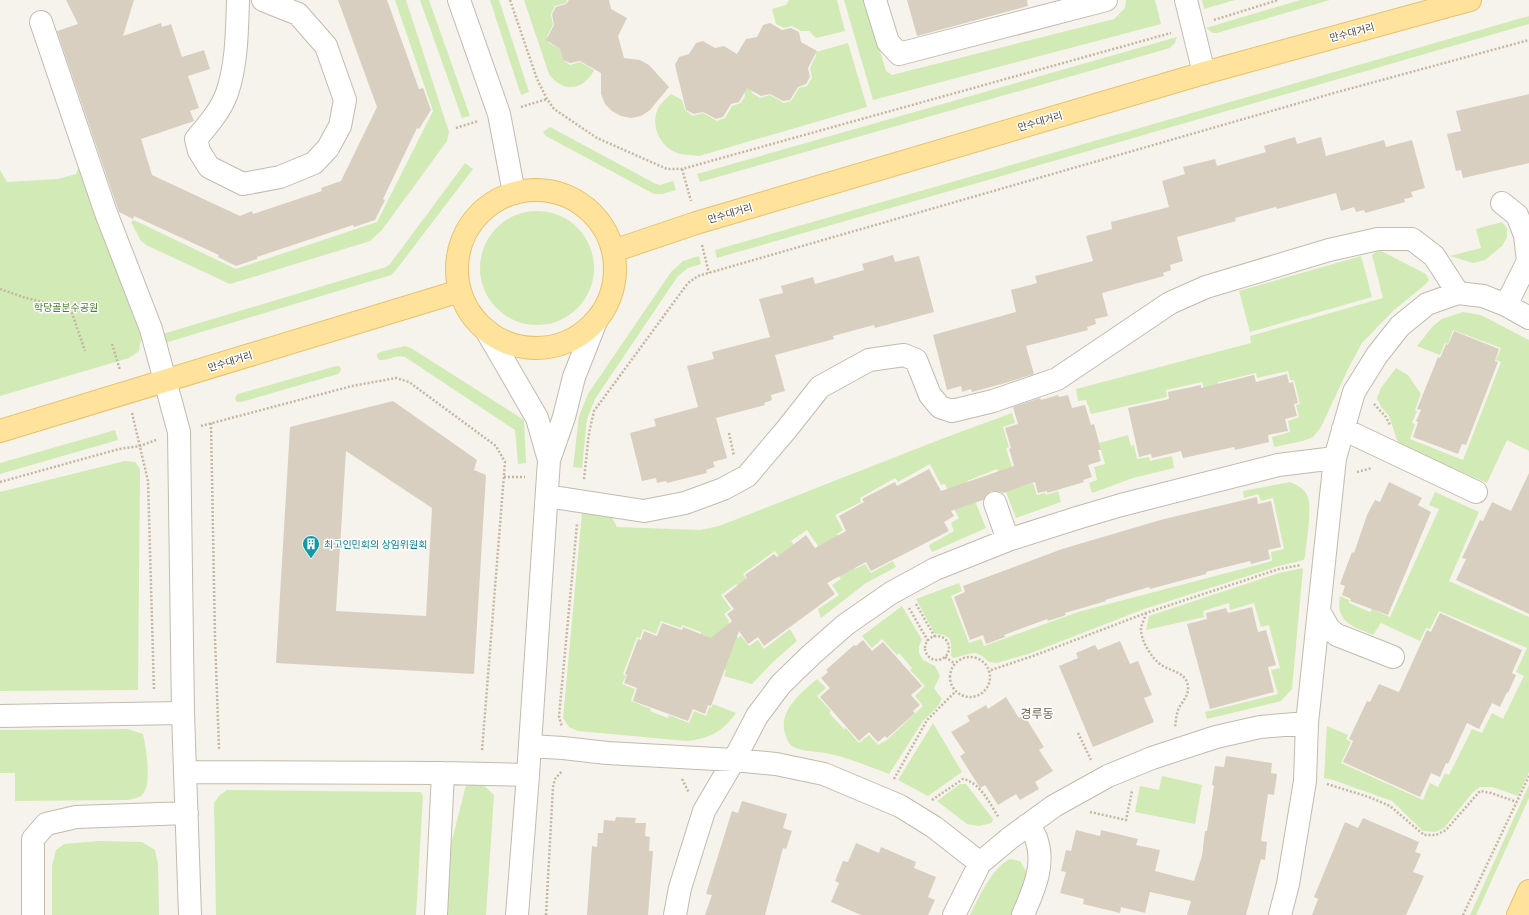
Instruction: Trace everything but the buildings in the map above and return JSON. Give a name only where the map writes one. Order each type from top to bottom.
[{"type":"main road","name":"만수대거리","points":[[613,250],[704,220],[1204,73],[1470,0]]},
{"type":"main road","points":[[535,190],[557,193],[576,201],[593,214],[606,231],[613,250],[614,282],[609,300],[596,321],[576,338],[553,346],[529,348],[506,342],[486,330],[470,312],[460,291],[457,271],[459,250],[467,231],[479,214],[495,202],[514,193],[535,190]]},
{"type":"main road","name":"만수대거리","points":[[0,431],[128,394],[460,291]]},
{"type":"main road","points":[[1518,915],[1529,891]]},
{"type":"street","points":[[238,0],[237,32],[233,69],[227,93],[217,114],[196,139],[199,151],[210,167],[243,184],[280,177],[314,163],[328,148],[340,126],[345,100],[326,46],[298,14],[263,0]]},
{"type":"street","points":[[459,0],[499,114],[514,193]]},
{"type":"street","points":[[875,0],[888,42],[899,54],[1106,0]]},
{"type":"street","points":[[1186,0],[1204,73]]},
{"type":"street","points":[[41,22],[106,213],[151,329],[179,432],[184,713],[190,915]]},
{"type":"street","points":[[1502,203],[1517,215],[1525,235],[1528,261],[1506,305]]},
{"type":"street","points":[[547,496],[644,511],[685,503],[723,489],[747,476],[820,387],[869,360],[904,355],[916,360],[930,396],[940,408],[952,411],[993,401],[1057,378],[1170,303],[1206,287],[1329,250],[1378,239],[1412,239],[1434,256],[1458,293]]},
{"type":"street","points":[[1280,915],[1288,884],[1305,781],[1307,723],[1320,613],[1335,458],[1354,392],[1377,355],[1400,326],[1427,304],[1458,293],[1483,296],[1506,305],[1529,318]]},
{"type":"street","points":[[517,915],[549,460],[564,417],[574,377],[596,321]]},
{"type":"street","points":[[486,330],[537,418],[549,460]]},
{"type":"street","points":[[1343,429],[1476,492]]},
{"type":"street","points":[[675,915],[682,881],[704,811],[734,760],[757,716],[781,684],[811,655],[845,625],[890,593],[935,569],[1008,540],[1114,507],[1278,465],[1335,458]]},
{"type":"street","points":[[995,503],[1008,540]]},
{"type":"street","points":[[1320,613],[1329,629],[1337,635],[1393,657]]},
{"type":"street","points":[[0,716],[184,713]]},
{"type":"street","points":[[954,915],[980,863],[1027,825],[1054,806],[1108,776],[1152,758],[1216,737],[1260,727],[1307,723]]},
{"type":"street","points":[[530,746],[692,759],[734,760],[776,764],[824,774],[900,806],[934,827],[980,863]]},
{"type":"street","points":[[186,772],[443,773],[528,775]]},
{"type":"street","points":[[436,915],[443,773]]},
{"type":"street","points":[[33,915],[33,839],[46,824],[76,817],[187,813]]},
{"type":"street","points":[[1023,915],[1036,884],[1040,860],[1036,837],[1027,825]]},
{"type":"path","points":[[510,0],[537,79],[554,109],[597,138],[667,169],[682,169],[1192,27],[1278,0]]},
{"type":"path","points":[[583,483],[589,433],[594,411],[688,282],[698,276],[1334,92],[1529,40]]},
{"type":"path","points":[[0,289],[23,298],[68,309],[72,313],[85,351]]},
{"type":"path","points":[[112,344],[128,394],[148,481],[155,714]]},
{"type":"path","points":[[0,482],[119,449],[140,446],[179,432],[352,386],[396,378],[409,382],[496,446],[505,462],[480,774]]},
{"type":"path","points":[[1373,398],[1374,405],[1386,417],[1391,430]]},
{"type":"path","points":[[211,423],[215,638],[220,772]]},
{"type":"path","points":[[729,433],[734,454],[734,462]]},
{"type":"path","points":[[1355,473],[1375,467]]},
{"type":"path","points":[[991,670],[1033,656],[1146,613],[1279,569],[1302,565]]},
{"type":"path","points":[[916,603],[935,637]]},
{"type":"path","points":[[909,607],[928,641]]},
{"type":"path","points":[[1146,613],[1141,629],[1144,640],[1154,660],[1163,666],[1178,672],[1186,679],[1188,688],[1187,697],[1179,708],[1175,728],[1180,748]]},
{"type":"path","points":[[935,637],[941,637],[946,640],[949,646],[945,657],[940,660],[934,660],[928,656],[926,651],[928,641],[935,637]]},
{"type":"path","points":[[945,657],[954,663]]},
{"type":"path","points":[[969,657],[977,658],[984,662],[989,669],[990,676],[987,688],[978,696],[970,698],[962,697],[955,692],[950,686],[949,678],[950,670],[954,663],[961,658],[969,657]]},
{"type":"path","points":[[891,783],[927,720],[955,692]]},
{"type":"path","points":[[1078,733],[1094,766]]},
{"type":"path","points":[[546,915],[553,787],[555,779],[565,769]]},
{"type":"path","points":[[677,776],[682,779],[689,793],[689,799]]},
{"type":"path","points":[[1464,915],[1529,776]]},
{"type":"path","points":[[930,802],[963,779],[970,780],[983,793],[1003,824]]},
{"type":"path","points":[[1305,781],[1332,785],[1390,806],[1424,835],[1436,835],[1446,830],[1480,791],[1491,793],[1517,802]]},
{"type":"path","points":[[1083,810],[1126,820],[1133,785]]},
{"type":"green space","points":[[395,0],[406,0],[449,132],[447,141],[382,230],[370,241],[230,284],[146,245],[141,241],[131,222],[134,220],[236,269],[377,222],[433,111]]},
{"type":"green space","points":[[420,0],[429,0],[470,116],[462,118]]},
{"type":"green space","points":[[490,0],[499,0],[529,92],[521,95]]},
{"type":"green space","points":[[524,0],[567,0],[566,3],[555,6],[551,14],[553,25],[547,36],[549,43],[560,49],[563,60],[570,65],[580,62],[594,70],[585,82],[579,86],[566,87],[554,80],[549,74]]},
{"type":"green space","points":[[789,0],[837,0],[845,31],[816,38],[809,31],[801,31],[792,26],[784,28],[776,24],[772,9],[786,5]]},
{"type":"green space","points":[[844,0],[865,0],[886,71],[892,75],[1114,19],[1125,8],[1126,0],[1155,0],[1161,24],[873,100]]},
{"type":"green space","points":[[1202,0],[1235,0],[1204,9]]},
{"type":"green space","points":[[1300,0],[1330,0],[1217,33],[1213,33],[1206,28]]},
{"type":"green space","points":[[1529,16],[1529,24],[717,258],[715,250]]},
{"type":"green space","points":[[1177,37],[1175,43],[1170,48],[700,182],[697,174]]},
{"type":"green space","points":[[848,43],[867,107],[699,156],[680,154],[673,151],[667,147],[658,134],[655,120],[657,112],[660,105],[671,94],[682,100],[685,110],[693,116],[703,113],[717,121],[725,118],[732,106],[741,103],[745,96],[743,86],[749,82],[752,93],[760,98],[770,95],[784,103],[791,101],[799,88],[807,86],[812,78],[810,68],[816,56],[816,52]]},
{"type":"green space","points":[[550,127],[656,184],[660,185],[673,181],[676,190],[662,194],[654,194],[546,136],[543,132]]},
{"type":"green space","name":"학당골분수공원","points":[[82,157],[138,315],[141,339],[139,351],[129,358],[0,396],[0,170],[7,182],[58,179],[76,174]]},
{"type":"green space","points":[[465,163],[473,169],[391,275],[165,343],[163,334],[386,267],[390,264]]},
{"type":"green space","points":[[537,211],[559,215],[577,228],[590,246],[594,268],[590,290],[577,308],[559,321],[537,325],[515,321],[497,308],[484,290],[480,268],[484,246],[497,228],[515,215]]},
{"type":"green space","points":[[1502,222],[1507,228],[1507,237],[1502,246],[1485,260],[1473,263],[1450,256],[1481,248],[1476,229]]},
{"type":"green space","points":[[1381,251],[1426,274],[1429,280],[1394,310],[1362,343],[1321,427],[1313,437],[1303,441],[1274,447],[1272,437],[1290,432],[1288,421],[1299,417],[1296,405],[1300,404],[1294,380],[1290,380],[1288,371],[1257,378],[1256,373],[1218,382],[1218,385],[1204,389],[1202,382],[1166,390],[1167,397],[1091,414],[1086,400],[1078,401],[1076,389],[1251,343],[1250,336],[1383,298],[1372,255]]},
{"type":"green space","points":[[699,256],[701,264],[688,268],[678,276],[595,399],[587,419],[582,468],[573,467],[579,416],[588,394],[671,272],[683,261]]},
{"type":"green space","points":[[1361,256],[1372,297],[1250,332],[1239,291]]},
{"type":"green space","points":[[1463,312],[1481,315],[1529,340],[1529,451],[1507,440],[1487,483],[1402,446],[1397,440],[1389,416],[1381,407],[1377,398],[1381,388],[1396,368],[1408,375],[1421,394],[1415,410],[1417,411],[1412,423],[1415,424],[1410,439],[1463,460],[1501,362],[1496,360],[1501,348],[1453,330],[1448,344],[1445,343],[1440,355],[1417,346],[1433,326],[1442,319]]},
{"type":"green space","points":[[405,346],[411,348],[524,420],[526,463],[518,464],[515,430],[405,357],[398,356],[379,360],[377,357],[377,354],[380,352]]},
{"type":"green space","points":[[339,366],[341,369],[338,374],[241,402],[237,402],[235,399],[238,394]]},
{"type":"green space","points":[[1012,413],[1015,423],[1003,427],[1009,447],[1006,448],[1012,467],[1015,466],[1021,487],[1033,483],[1037,495],[1045,493],[1046,495],[1058,491],[1061,502],[1016,518],[997,469],[967,481],[986,528],[932,552],[929,545],[954,531],[951,523],[959,518],[953,507],[956,506],[945,484],[941,485],[930,464],[898,482],[895,478],[860,498],[861,502],[835,515],[843,530],[837,534],[855,569],[865,564],[871,573],[893,561],[896,567],[866,583],[821,618],[818,609],[839,595],[832,585],[841,579],[807,530],[791,541],[796,547],[780,559],[775,551],[743,574],[749,583],[740,590],[736,584],[721,595],[731,609],[724,614],[729,621],[728,623],[738,638],[741,636],[749,646],[758,640],[764,649],[790,629],[797,641],[774,661],[752,684],[724,676],[726,670],[723,669],[701,635],[701,632],[682,625],[681,628],[661,621],[656,634],[643,629],[640,638],[637,637],[623,674],[626,676],[622,684],[635,689],[631,701],[668,718],[669,715],[689,723],[694,711],[706,716],[709,707],[711,708],[713,704],[736,713],[721,729],[709,736],[687,741],[578,731],[569,727],[563,718],[582,513],[612,518],[617,527],[700,530],[719,526]]},
{"type":"green space","points":[[115,430],[118,440],[0,474],[0,463]]},
{"type":"green space","points":[[1128,435],[1131,446],[1134,445],[1137,459],[1149,457],[1150,461],[1172,456],[1174,468],[1133,478],[1092,493],[1089,483],[1097,480],[1094,467],[1105,464],[1099,443]]},
{"type":"green space","points":[[125,461],[135,462],[140,469],[138,690],[0,691],[0,492]]},
{"type":"green space","points":[[1290,482],[1304,490],[1309,500],[1309,525],[1304,560],[1279,566],[1144,609],[1031,653],[997,663],[989,662],[976,653],[954,658],[951,656],[950,640],[945,635],[935,634],[916,599],[959,583],[962,591],[951,596],[969,643],[981,639],[984,646],[1078,612],[1272,561],[1271,552],[1284,549],[1273,498],[1261,501],[1258,494],[1244,498],[1243,491]]},
{"type":"green space","points":[[1435,492],[1479,512],[1449,581],[1529,617],[1529,772],[1518,796],[1492,787],[1480,787],[1473,792],[1444,828],[1435,832],[1423,831],[1392,801],[1324,778],[1327,726],[1348,735],[1346,739],[1351,742],[1341,763],[1423,800],[1430,783],[1438,787],[1445,773],[1449,775],[1472,729],[1482,733],[1492,713],[1503,719],[1524,676],[1516,672],[1527,648],[1439,611],[1430,629],[1426,628],[1420,641],[1381,623],[1373,635],[1352,626],[1343,618],[1340,612],[1340,596],[1349,600],[1349,603],[1370,612],[1372,609],[1390,617],[1439,509],[1429,505]]},
{"type":"green space","points":[[1303,568],[1292,689],[1281,701],[1207,719],[1205,712],[1278,694],[1271,670],[1280,668],[1269,625],[1261,627],[1254,603],[1230,610],[1229,603],[1203,611],[1204,617],[1146,630],[1149,616],[1279,573]]},
{"type":"green space","points":[[902,606],[922,640],[919,646],[919,653],[923,660],[935,666],[940,676],[934,688],[942,699],[938,706],[923,721],[889,774],[841,757],[804,750],[791,745],[787,739],[784,727],[784,719],[787,711],[804,690],[817,679],[826,688],[817,696],[831,711],[829,713],[844,729],[846,728],[859,743],[869,735],[878,745],[887,740],[923,706],[915,696],[925,686],[910,670],[912,668],[899,653],[897,655],[882,639],[872,648],[862,636]]},
{"type":"green space","points":[[933,723],[962,772],[928,796],[898,780]]},
{"type":"green space","points":[[128,729],[143,734],[146,748],[148,776],[145,792],[141,796],[128,800],[15,801],[15,773],[0,773],[0,730]]},
{"type":"green space","points":[[1162,776],[1202,785],[1195,824],[1135,812],[1140,786],[1159,790]]},
{"type":"green space","points":[[482,784],[494,795],[486,915],[444,915],[446,864],[466,785]]},
{"type":"green space","points":[[960,784],[966,784],[993,819],[992,823],[979,826],[967,824],[937,801]]},
{"type":"green space","points":[[1529,785],[1529,798],[1476,915],[1470,915]]},
{"type":"green space","points":[[227,790],[421,792],[423,796],[416,915],[216,915],[214,803],[219,796]]},
{"type":"green space","points":[[99,841],[142,842],[155,850],[158,864],[159,915],[52,915],[52,866],[56,850],[64,844]]},
{"type":"green space","points":[[1010,859],[1020,861],[1027,873],[1013,915],[970,915],[982,892],[997,869]]},
{"type":"place","name":"최고인민회의 상임위원회","points":[[311,559]]},
{"type":"district","name":"경루동","points":[[1037,714]]}]
